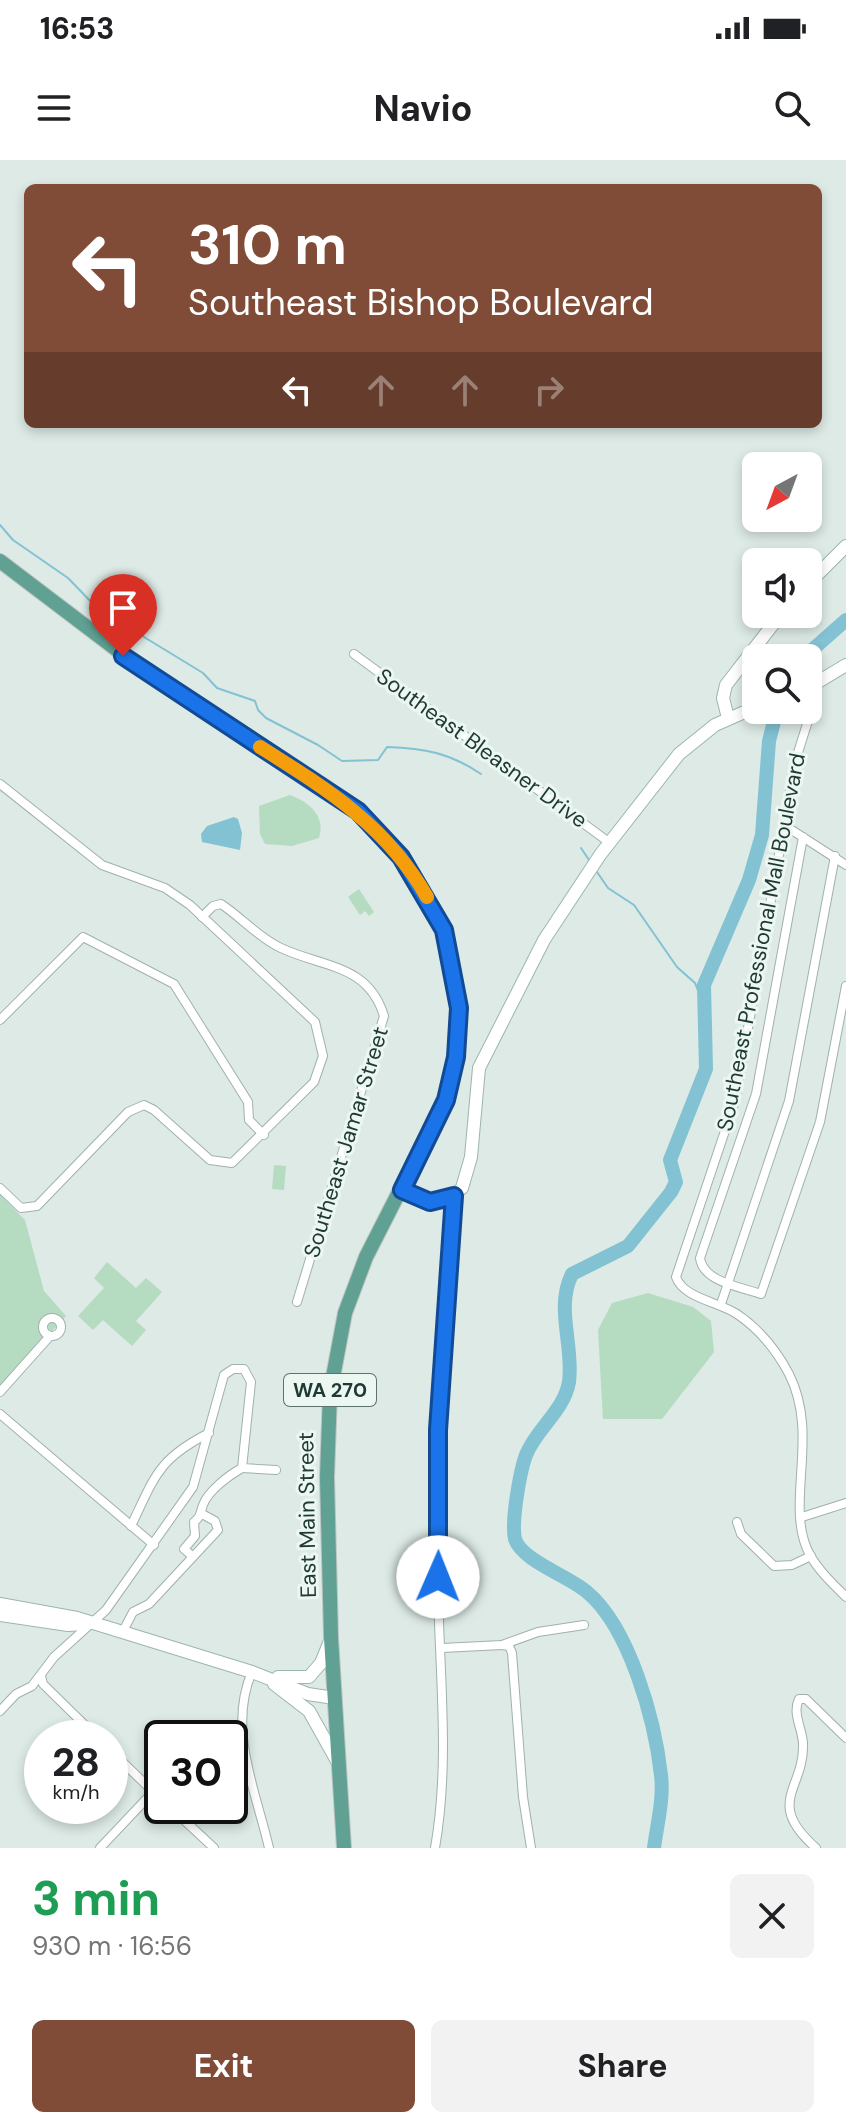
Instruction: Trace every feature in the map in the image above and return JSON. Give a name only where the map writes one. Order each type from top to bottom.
[{"type":"main road","name":"East Main Street","points":[[0,561],[154,678],[346,802],[383,835],[416,878],[444,930],[459,1008],[456,1057],[446,1100],[366,1257],[345,1313],[335,1352],[327,1477],[331,1638],[344,1848]]},
{"type":"street","points":[[822,570],[846,546]]},
{"type":"street","points":[[728,718],[723,698],[726,685],[770,628]]},
{"type":"street","name":"Southeast Bleasner Drive","points":[[354,654],[610,843]]},
{"type":"street","points":[[822,680],[846,665]]},
{"type":"street","points":[[435,1848],[444,1755],[438,1577],[438,1430],[454,1196],[468,1174],[477,1086],[484,1054],[544,940],[600,855],[679,754],[728,718],[742,712]]},
{"type":"street","name":"Southeast Professional Mall Boulevard","points":[[807,724],[796,759],[735,1101],[676,1277],[682,1288],[721,1304],[766,1340],[795,1388],[805,1441],[802,1517],[811,1556]]},
{"type":"street","points":[[0,784],[88,856],[109,869],[165,888],[202,917],[262,975],[308,1012],[321,1035],[323,1056],[314,1082],[237,1161],[221,1164],[210,1160],[154,1110],[144,1105],[128,1112],[37,1206],[25,1210],[0,1188]]},
{"type":"street","points":[[784,825],[846,865]]},
{"type":"street","points":[[803,837],[756,1094],[700,1258],[701,1267],[708,1274],[729,1284],[761,1294],[820,1122],[846,986]]},
{"type":"street","points":[[721,1304],[789,1101],[835,856]]},
{"type":"street","name":"Southeast Jamar Street","points":[[202,917],[213,906],[221,904],[279,947],[351,973],[367,983],[379,999],[384,1016],[297,1302]]},
{"type":"street","points":[[0,1020],[80,939],[93,941],[174,984],[248,1102],[249,1120],[264,1135]]},
{"type":"street","points":[[402,1190],[430,1202],[454,1196]]},
{"type":"street","points":[[0,1392],[50,1336]]},
{"type":"street","points":[[0,1711],[41,1676],[44,1668],[106,1610],[154,1545],[198,1478],[224,1375],[233,1369],[244,1369],[251,1382],[242,1468]]},
{"type":"street","points":[[0,1414],[154,1545]]},
{"type":"street","points":[[131,1526],[164,1462],[193,1440],[209,1433]]},
{"type":"street","points":[[193,1440],[202,1442],[205,1450]]},
{"type":"street","points":[[202,1514],[215,1521],[218,1530],[194,1557],[184,1549],[195,1536],[194,1522],[202,1514],[204,1503],[229,1475],[242,1468],[276,1470]]},
{"type":"street","points":[[802,1517],[846,1503]]},
{"type":"street","points":[[737,1522],[741,1534],[774,1566],[792,1565],[811,1556],[846,1597]]},
{"type":"street","points":[[122,1633],[133,1612],[149,1604],[191,1555]]},
{"type":"street","points":[[0,1604],[68,1615],[252,1672],[308,1694],[334,1698]]},
{"type":"street","points":[[0,1615],[68,1625],[89,1623]]},
{"type":"street","points":[[502,1645],[538,1632],[584,1625]]},
{"type":"street","points":[[266,1677],[309,1677],[321,1663],[331,1638]]},
{"type":"street","points":[[442,1648],[509,1646],[523,1797],[531,1848]]},
{"type":"street","points":[[252,1672],[245,1688],[240,1723],[269,1848]]},
{"type":"street","points":[[41,1676],[43,1684],[80,1720]]},
{"type":"street","points":[[266,1677],[309,1711],[339,1765]]},
{"type":"street","points":[[816,1848],[805,1838],[791,1812],[791,1786],[802,1755],[796,1714],[799,1699],[806,1699],[846,1738]]},
{"type":"street","points":[[128,1768],[144,1783]]},
{"type":"street","points":[[100,1848],[144,1802]]},
{"type":"street","points":[[188,1824],[214,1848]]},
{"type":"green space","points":[[290,795],[314,811],[320,823],[319,838],[292,846],[265,844],[260,834],[259,806]]},
{"type":"green space","points":[[359,889],[374,912],[369,916],[365,911],[360,915],[348,897]]},
{"type":"green space","points":[[274,1165],[286,1166],[284,1190],[272,1189]]},
{"type":"green space","points":[[0,1195],[25,1220],[44,1291],[66,1316],[0,1388]]},
{"type":"green space","points":[[107,1262],[136,1288],[146,1278],[162,1292],[136,1321],[146,1330],[132,1346],[103,1320],[93,1330],[78,1316],[104,1288],[94,1278]]},
{"type":"green space","points":[[648,1293],[693,1307],[711,1321],[714,1352],[662,1419],[603,1419],[598,1330],[612,1303]]},
{"type":"water","points":[[234,817],[238,819],[242,833],[240,850],[202,842],[201,834],[207,826]]},
{"type":"waterway","points":[[0,525],[13,540],[68,578],[97,608],[136,627],[144,637],[203,673],[217,688],[255,701],[266,718],[342,761],[378,760],[387,747],[413,749],[447,756],[481,774]]},
{"type":"waterway","points":[[819,644],[846,620]]},
{"type":"waterway","points":[[654,1848],[661,1802],[661,1775],[653,1729],[628,1651],[616,1628],[587,1592],[519,1547],[514,1531],[515,1509],[526,1455],[562,1402],[569,1382],[565,1300],[572,1274],[628,1246],[676,1182],[670,1160],[706,1069],[704,985],[749,880],[762,835],[769,741],[773,724]]},
{"type":"waterway","points":[[581,848],[589,860]]},
{"type":"waterway","points":[[597,872],[608,888],[634,905],[677,967],[695,983],[702,1000]]},
{"type":"slow traffic","points":[[260,747],[315,781],[368,820],[401,857],[427,897]]},
{"type":"route","points":[[123,656],[358,811],[401,857],[444,930],[459,1008],[456,1057],[446,1100],[402,1190],[419,1200],[430,1202],[442,1202],[454,1196],[438,1430],[438,1577]]}]
